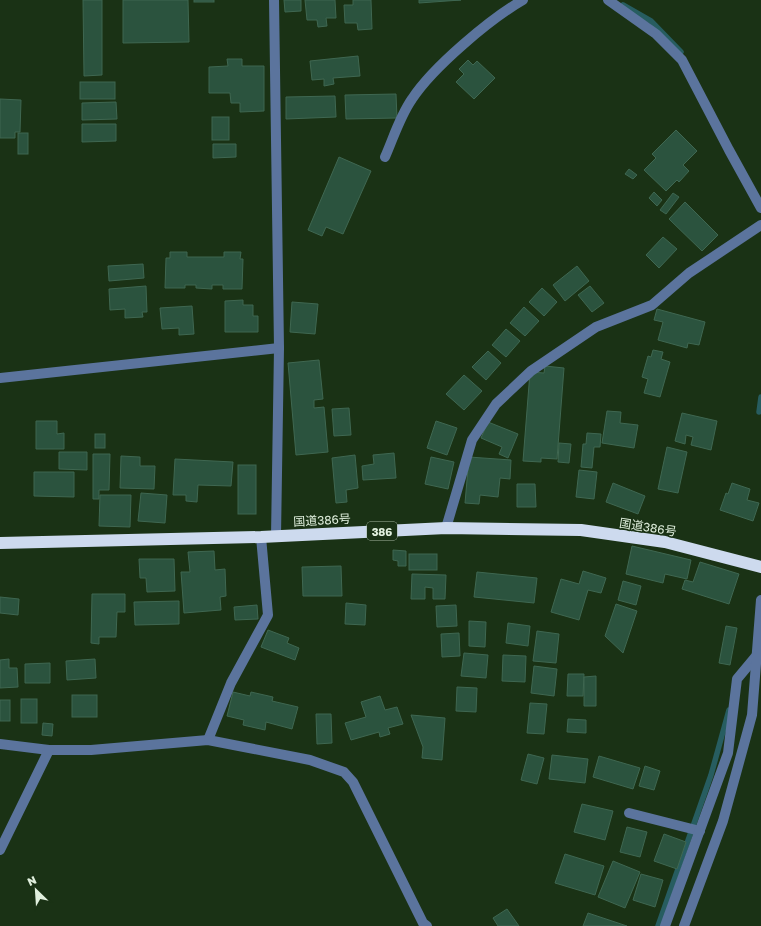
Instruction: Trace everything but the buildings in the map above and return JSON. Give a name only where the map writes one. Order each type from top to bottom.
[{"type":"highway","name":"国道386号","points":[[0,543],[262,537],[446,528],[581,530],[665,542],[761,567]]},
{"type":"street","points":[[274,0],[279,348],[276,536]]},
{"type":"street","points":[[385,157],[411,99],[437,69],[481,30],[523,0]]},
{"type":"street","points":[[608,0],[656,34],[682,60],[761,208]]},
{"type":"street","points":[[446,528],[472,440],[501,400],[531,371],[596,327],[652,305],[689,273],[761,225]]},
{"type":"street","points":[[0,378],[279,348]]},
{"type":"street","points":[[208,740],[231,683],[268,615],[262,537]]},
{"type":"street","points":[[684,926],[723,821],[752,715],[761,600]]},
{"type":"street","points":[[665,926],[728,753],[737,679],[757,654]]},
{"type":"street","points":[[0,744],[49,750],[91,750],[208,740],[310,760],[344,772],[353,782],[423,923],[427,926]]},
{"type":"street","points":[[0,850],[49,750]]},
{"type":"street","points":[[629,813],[699,831]]},
{"type":"waterway","points":[[623,5],[651,21],[681,52]]},
{"type":"waterway","points":[[759,412],[761,397]]},
{"type":"waterway","points":[[658,926],[711,775],[729,710]]}]
